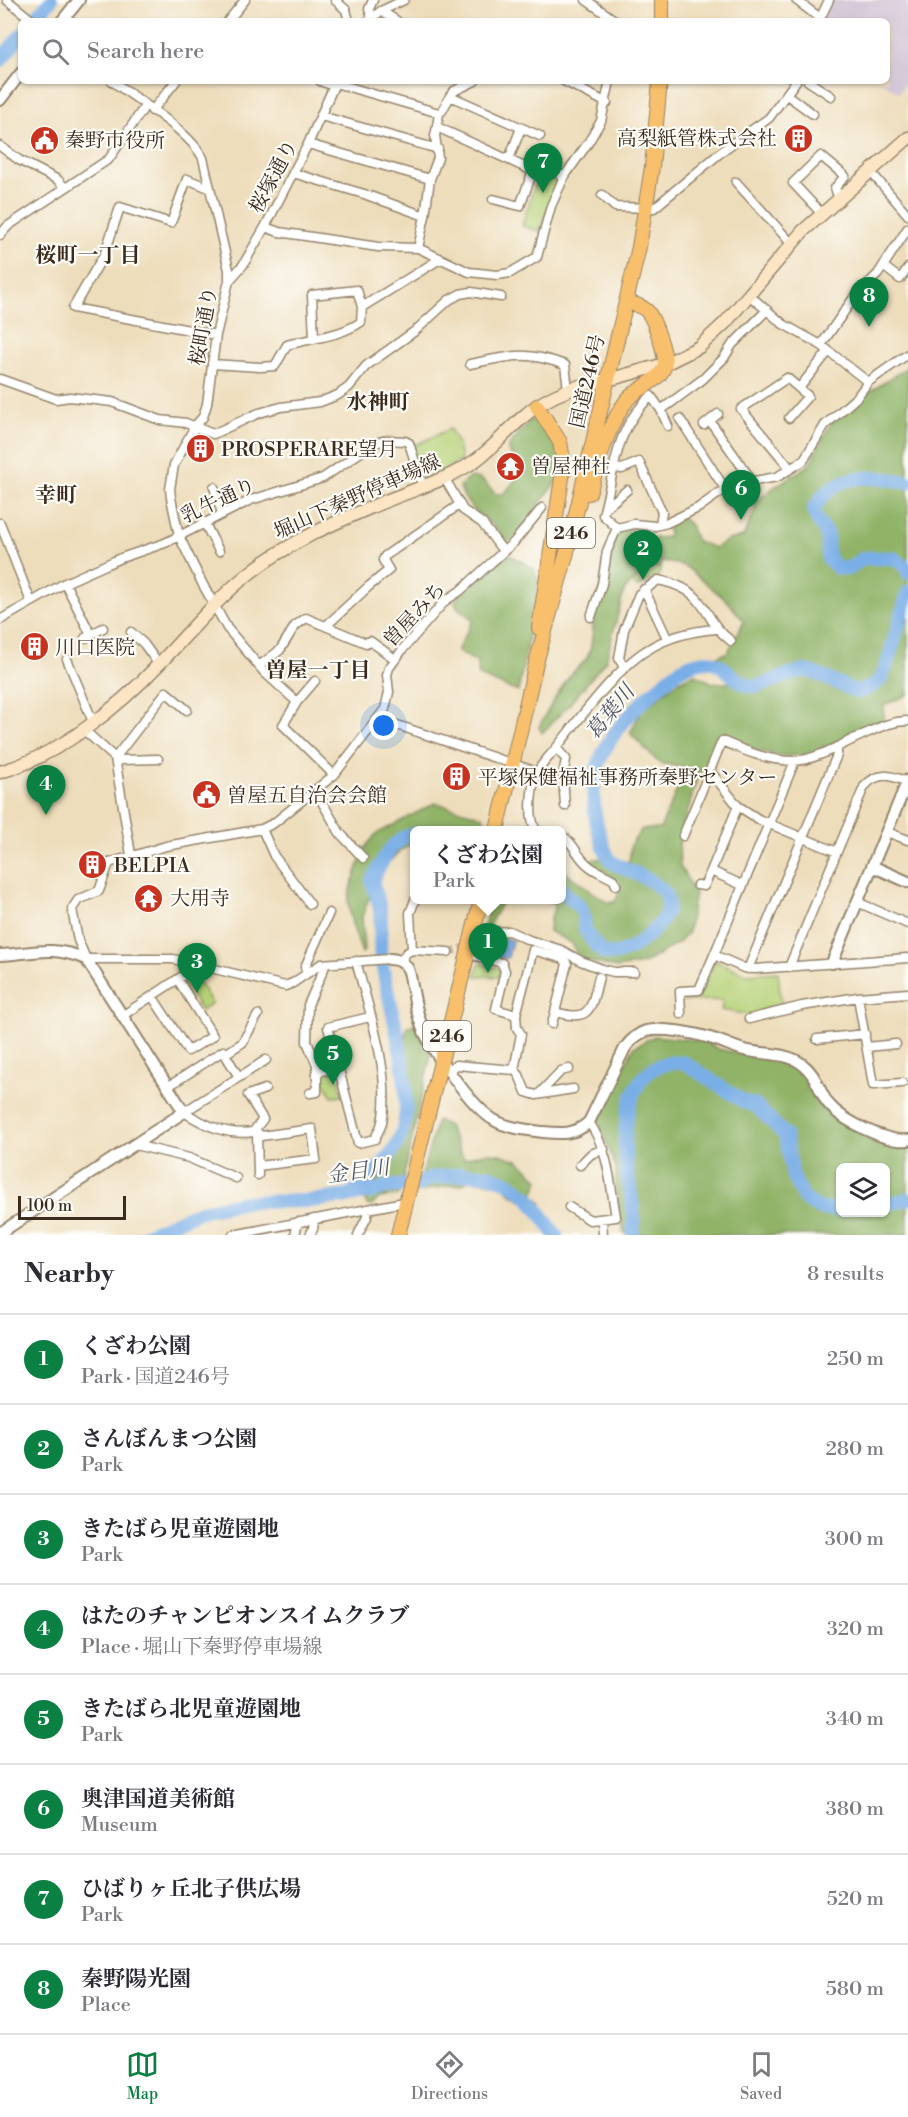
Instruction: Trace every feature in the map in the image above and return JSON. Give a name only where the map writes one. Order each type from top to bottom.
[{"type":"highway","points":[[661,18],[665,1]]},
{"type":"highway","name":"国道246号","points":[[498,826],[536,663],[567,552],[626,302],[646,208],[660,84]]},
{"type":"highway","points":[[567,552],[616,416],[629,398],[661,374],[665,364],[650,316],[643,307],[626,302]]},
{"type":"highway","points":[[536,663],[540,614],[564,465],[561,442],[537,406]]},
{"type":"highway","name":"246","points":[[398,1235],[403,1199],[445,1065],[480,904]]},
{"type":"main road","points":[[615,378],[665,364],[699,347],[725,323],[792,244],[822,214],[908,138]]},
{"type":"main road","name":"堀山下秦野停車場線","points":[[0,772],[28,763],[88,726],[159,664],[215,604],[245,577],[288,547],[387,500],[445,479],[489,450],[522,417],[548,398],[568,389],[600,381]]},
{"type":"street","points":[[64,18],[79,0]]},
{"type":"street","points":[[230,18],[245,0]]},
{"type":"street","points":[[335,0],[346,10],[348,18]]},
{"type":"street","points":[[370,18],[369,9],[373,0]]},
{"type":"street","points":[[371,18],[404,0]]},
{"type":"street","points":[[586,0],[612,18]]},
{"type":"street","points":[[796,0],[818,18]]},
{"type":"street","points":[[820,18],[829,0]]},
{"type":"street","points":[[14,3],[30,18]]},
{"type":"street","points":[[381,11],[392,18]]},
{"type":"street","points":[[0,100],[18,77]]},
{"type":"street","name":"桜町通り","points":[[116,84],[198,148],[203,159],[229,270],[216,334],[207,404],[202,417],[179,453],[171,475],[171,498],[179,536],[227,628],[259,666],[297,702]]},
{"type":"street","points":[[0,235],[8,226],[109,159],[149,109],[173,84]]},
{"type":"street","points":[[335,84],[438,113],[442,111],[454,91],[469,84]]},
{"type":"street","name":"桜塚通り","points":[[228,281],[243,265],[265,227],[308,144],[335,84]]},
{"type":"street","points":[[570,84],[607,103]]},
{"type":"street","points":[[265,227],[279,232],[378,247],[418,248],[469,272],[497,275],[510,273],[537,257],[551,206],[564,177],[598,129],[607,103],[610,84]]},
{"type":"street","points":[[602,195],[615,207],[654,208],[726,148],[769,118],[794,84]]},
{"type":"street","points":[[813,84],[831,96]]},
{"type":"street","points":[[787,95],[813,114]]},
{"type":"street","points":[[450,96],[540,136]]},
{"type":"street","points":[[418,248],[430,179],[438,158],[435,135],[438,113]]},
{"type":"street","points":[[321,116],[438,149]]},
{"type":"street","points":[[437,127],[533,171],[540,171],[546,166],[564,177]]},
{"type":"street","points":[[509,159],[521,128]]},
{"type":"street","points":[[308,144],[430,179]]},
{"type":"street","points":[[0,146],[19,160],[58,180],[65,188]]},
{"type":"street","points":[[822,214],[793,183],[821,156],[846,176],[835,188],[839,199]]},
{"type":"street","points":[[493,199],[520,206],[533,171]]},
{"type":"street","points":[[870,171],[908,215]]},
{"type":"street","points":[[293,173],[364,193],[425,216]]},
{"type":"street","points":[[209,188],[187,179],[171,223],[120,207],[105,253],[73,308],[216,334]]},
{"type":"street","points":[[736,182],[792,244]]},
{"type":"street","points":[[820,345],[853,299],[878,274],[908,228]]},
{"type":"street","points":[[362,307],[440,259]]},
{"type":"street","points":[[883,266],[900,279],[908,268]]},
{"type":"street","points":[[212,364],[275,366],[287,345],[314,339],[358,325],[361,322],[362,307],[357,290],[312,295],[314,339]]},
{"type":"street","points":[[0,379],[56,399],[70,397],[112,402],[160,420],[195,426],[213,434],[259,412],[320,402],[338,395],[349,387],[366,366],[415,331],[449,300],[460,294],[471,292],[501,297]]},
{"type":"street","points":[[749,295],[783,324],[820,345],[868,382]]},
{"type":"street","points":[[661,411],[710,372],[724,358],[732,345],[767,310]]},
{"type":"street","points":[[800,387],[828,352]]},
{"type":"street","points":[[470,364],[520,354],[544,357],[565,365],[568,389]]},
{"type":"street","points":[[617,528],[634,524],[655,526],[667,523],[698,508],[725,489],[749,481],[764,481],[777,477],[803,460],[825,425],[857,397],[868,382],[908,354]]},
{"type":"street","points":[[789,418],[808,396],[787,378],[741,410],[790,468]]},
{"type":"street","points":[[617,528],[603,515],[621,438],[630,417],[651,396],[668,426]]},
{"type":"street","points":[[718,414],[707,423],[748,475],[749,481]]},
{"type":"street","points":[[680,419],[725,489]]},
{"type":"street","name":"乳牛通り","points":[[0,620],[65,583],[179,536],[251,500],[323,478],[367,447],[381,441],[409,443],[423,487]]},
{"type":"street","points":[[614,468],[622,469],[639,462],[662,512],[660,524]]},
{"type":"street","points":[[445,479],[459,505],[467,514],[482,524],[503,551]]},
{"type":"street","points":[[214,487],[222,513]]},
{"type":"street","points":[[606,505],[627,490]]},
{"type":"street","points":[[609,491],[617,498]]},
{"type":"street","points":[[327,625],[389,570],[383,560],[385,556],[459,505]]},
{"type":"street","name":"曽屋みち","points":[[86,959],[81,950],[72,909],[75,902],[99,891],[109,863],[166,846],[262,829],[274,823],[334,775],[379,719],[388,700],[387,675],[395,658],[446,601],[460,591],[526,529],[542,508]]},
{"type":"street","points":[[204,522],[219,551]]},
{"type":"street","points":[[0,523],[31,602]]},
{"type":"street","points":[[591,617],[602,584],[607,550],[617,528]]},
{"type":"street","points":[[624,668],[619,658],[624,630],[639,594],[658,580],[677,585],[698,599],[716,629],[731,641]]},
{"type":"street","points":[[65,583],[88,636],[103,628]]},
{"type":"street","points":[[644,589],[668,638]]},
{"type":"street","points":[[259,666],[280,650],[294,627],[310,619],[366,643],[370,641],[395,658]]},
{"type":"street","points":[[534,826],[530,817],[537,772],[624,668],[636,657],[668,638],[693,631],[716,629]]},
{"type":"street","points":[[131,632],[144,644],[159,664]]},
{"type":"street","points":[[67,659],[88,726],[115,758],[120,760],[158,759]]},
{"type":"street","points":[[315,681],[297,702],[283,725],[334,775]]},
{"type":"street","points":[[131,855],[115,758],[166,692],[187,710]]},
{"type":"street","points":[[379,719],[537,772]]},
{"type":"street","points":[[682,836],[722,741],[750,753],[795,761],[837,747],[886,724],[908,721]]},
{"type":"street","points":[[748,969],[837,754],[837,747]]},
{"type":"street","points":[[556,748],[566,759],[563,776],[565,806]]},
{"type":"street","points":[[681,1014],[680,991],[699,990],[795,761]]},
{"type":"street","points":[[710,771],[738,806],[769,824],[837,852]]},
{"type":"street","points":[[789,967],[867,783],[876,777],[887,775],[908,781],[832,963]]},
{"type":"street","points":[[315,790],[340,833],[363,858]]},
{"type":"street","points":[[697,885],[704,886],[738,806]]},
{"type":"street","points":[[262,829],[274,856],[310,904]]},
{"type":"street","points":[[887,831],[908,840]]},
{"type":"street","points":[[566,839],[588,866],[614,880],[616,885]]},
{"type":"street","points":[[872,866],[908,882]]},
{"type":"street","points":[[711,871],[742,885]]},
{"type":"street","points":[[857,902],[908,924]]},
{"type":"street","points":[[412,950],[411,913],[414,904]]},
{"type":"street","points":[[307,972],[305,967],[329,913]]},
{"type":"street","points":[[482,943],[491,935],[502,931],[516,933],[564,959],[567,964],[552,1024]]},
{"type":"street","points":[[0,955],[45,950],[62,951],[86,959],[173,959],[285,986],[321,964],[396,959],[408,970],[423,1028],[445,1065],[481,1111],[507,1126],[540,1132],[575,1132],[589,1122],[624,1048],[632,1039],[644,1032],[657,1030],[709,1037],[744,1050],[783,1056],[801,1063],[819,1083],[825,1100],[834,1111],[890,1140],[908,1140]]},
{"type":"street","points":[[401,962],[406,953],[412,950],[448,952]]},
{"type":"street","points":[[514,1070],[521,1034],[515,1023],[516,1015],[533,950],[561,950],[580,961],[602,969],[614,972],[634,972]]},
{"type":"street","points":[[468,954],[502,963],[505,972],[496,1009],[516,1015]]},
{"type":"street","points":[[714,955],[748,969],[907,957]]},
{"type":"street","points":[[86,959],[184,1112],[210,1126],[228,1132],[255,1132],[261,1136],[312,1129],[316,1159],[258,1170],[255,1132],[263,1119],[248,1095],[265,1089]]},
{"type":"street","points":[[359,961],[384,1086],[382,1123],[375,1139],[358,1143],[328,1027],[370,1017]]},
{"type":"street","points":[[310,1093],[317,1092],[317,1065],[307,1042],[308,1005],[326,964]]},
{"type":"street","points":[[122,1016],[199,965]]},
{"type":"street","points":[[556,1012],[572,1017],[586,1012],[591,1006],[599,977]]},
{"type":"street","points":[[152,996],[188,1051],[213,1036],[178,980]]},
{"type":"street","points":[[749,1019],[802,1006],[858,997],[908,993]]},
{"type":"street","points":[[858,997],[873,1085],[902,1083]]},
{"type":"street","points":[[225,1054],[242,1043],[257,1022]]},
{"type":"street","points":[[817,1039],[865,1034]]},
{"type":"street","points":[[867,1047],[896,1044]]},
{"type":"street","points":[[169,1086],[224,1051],[239,1077]]},
{"type":"street","points":[[0,1233],[266,1060]]},
{"type":"street","points":[[445,1065],[514,1070],[519,1075],[526,1092],[539,1094],[573,1089]]},
{"type":"street","points":[[317,1072],[339,1067]]},
{"type":"street","points":[[539,1094],[561,1071],[569,1070]]},
{"type":"street","points":[[569,1207],[590,1220],[616,1217],[604,1149],[598,1134],[589,1122]]},
{"type":"street","points":[[135,1145],[189,1158],[236,1178]]},
{"type":"street","points":[[580,1165],[591,1154],[604,1149]]},
{"type":"street","points":[[233,1235],[368,1209],[403,1199]]},
{"type":"street","points":[[358,1235],[368,1217],[368,1209]]},
{"type":"street","points":[[310,1235],[314,1219]]},
{"type":"street","points":[[602,1219],[603,1235]]},
{"type":"street","points":[[295,1235],[298,1222]]},
{"type":"shaded area","points":[[832,0],[908,0],[908,79],[899,93],[886,84],[890,84],[890,18],[823,18]]},
{"type":"green space","points":[[552,174],[559,181],[540,231],[522,226],[537,177]]},
{"type":"green space","points":[[908,367],[908,695],[884,705],[884,721],[801,755],[783,756],[765,752],[721,737],[705,772],[659,763],[630,733],[642,710],[679,681],[694,674],[713,683],[729,683],[731,669],[716,657],[728,652],[744,621],[726,600],[685,566],[662,561],[660,567],[646,566],[624,591],[606,660],[569,705],[542,733],[539,727],[553,701],[570,676],[587,659],[590,652],[600,585],[618,530],[632,529],[633,540],[668,537],[668,526],[682,518],[690,525],[696,541],[715,548],[728,540],[743,537],[755,510],[755,503],[774,487],[808,466],[830,425],[869,392]]},
{"type":"green space","points":[[532,419],[541,420],[559,445],[558,480],[540,503],[531,521],[506,544],[496,528],[474,510],[466,500],[460,486],[470,477],[485,482],[496,494],[503,494],[516,479],[520,469],[517,460],[508,451],[510,444]]},
{"type":"green space","points":[[450,429],[458,444],[461,460],[423,480],[413,446]]},
{"type":"green space","points":[[508,554],[533,568],[539,582],[518,692],[479,676],[477,662],[457,651],[473,620],[457,607],[455,600]]},
{"type":"green space","points":[[647,567],[661,568],[658,576],[638,587],[632,584]]},
{"type":"green space","points":[[691,771],[699,772],[679,842],[680,866],[695,893],[688,932],[680,942],[643,964],[616,968],[585,960],[576,953],[572,943],[549,931],[554,904],[566,904],[566,873],[607,902],[615,902],[620,890],[613,877],[587,861],[602,858],[629,862],[631,844],[642,829],[660,829],[680,783]]},
{"type":"green space","points":[[435,803],[482,816],[488,826],[410,826],[410,845],[385,866],[362,916],[364,951],[362,953],[352,924],[348,902],[351,886],[365,848],[376,834]]},
{"type":"green space","points":[[489,904],[501,904],[482,938]]},
{"type":"green space","points":[[718,962],[746,974],[778,972],[782,1009],[755,1016],[721,1010],[723,1000],[683,1001],[685,993],[702,992],[714,963]]},
{"type":"green space","points":[[480,963],[501,969],[499,977],[475,976]]},
{"type":"green space","points":[[193,973],[212,1003],[201,1011],[183,983],[183,979]]},
{"type":"green space","points":[[414,1024],[431,1054],[401,1189],[399,1195],[379,1198],[372,1206],[367,1205],[364,1198],[365,1192],[380,1178],[398,1152],[405,1135],[412,1097],[405,1056],[405,1033],[408,1027]]},
{"type":"green space","points":[[654,1036],[705,1041],[718,1049],[782,1062],[802,1073],[833,1119],[889,1146],[908,1145],[908,1235],[628,1235],[624,1232],[615,1188],[616,1168],[598,1120],[634,1047]]},
{"type":"green space","points":[[337,1072],[343,1095],[332,1096],[320,1074]]},
{"type":"green space","points":[[437,1120],[448,1126],[464,1159],[490,1153],[518,1160],[539,1180],[533,1194],[542,1203],[539,1211],[510,1193],[502,1184],[468,1180],[463,1184],[417,1192]]},
{"type":"water","points":[[502,938],[512,940],[508,957],[505,959],[489,955],[489,948]]},
{"type":"waterway","points":[[36,18],[51,0]]},
{"type":"waterway","points":[[0,61],[18,39]]},
{"type":"waterway","name":"葛葉川","points":[[908,482],[865,478],[844,481],[826,493],[814,508],[816,518],[827,535],[828,559],[838,568],[848,569],[864,558],[894,558],[908,569],[908,573]]},
{"type":"waterway","name":"葛葉川","points":[[566,894],[583,911],[586,931],[593,942],[603,952],[611,954],[621,953],[643,940],[653,931],[667,911],[666,896],[657,885],[610,860],[596,821],[594,799],[595,779],[608,743],[620,726],[668,679],[686,667],[709,661],[722,666],[738,680],[751,686],[807,671],[858,692],[873,686],[881,679],[908,592]]},
{"type":"waterway","name":"葛葉川","points":[[349,1196],[378,1169],[396,1146],[405,1120],[404,1074],[381,958],[381,916],[372,881],[393,846],[410,836]]},
{"type":"waterway","name":"金目川","points":[[633,1235],[634,1214],[625,1152],[630,1105],[635,1090],[643,1078],[654,1068],[667,1063],[685,1063],[744,1102],[756,1106],[785,1135],[793,1177],[805,1200],[820,1209],[836,1210]]},
{"type":"waterway","name":"金目川","points":[[146,1235],[201,1211],[245,1202],[309,1201],[349,1196],[386,1187],[420,1184],[431,1178],[462,1174],[488,1175],[508,1182],[529,1198],[556,1235]]},
{"type":"waterway","name":"金目川","points":[[890,1203],[908,1199]]},
{"type":"tunnel","points":[[448,952],[473,945]]},
{"type":"place","name":"高梨紙管株式会社","points":[[798,138]]},
{"type":"place","name":"秦野市役所","points":[[44,140]]},
{"type":"place","name":"ひばりヶ丘北子供広場","points":[[543,193]]},
{"type":"place","name":"秦野陽光園","points":[[869,327]]},
{"type":"place","name":"PROSPERARE望月","points":[[200,449]]},
{"type":"place","name":"曽屋神社","points":[[510,466]]},
{"type":"place","name":"奥津国道美術館","points":[[741,520]]},
{"type":"place","name":"さんぼんまつ公園","points":[[643,580]]},
{"type":"place","name":"川口医院","points":[[34,647]]},
{"type":"place","name":"平塚保健福祉事務所秦野センター","points":[[457,777]]},
{"type":"place","name":"曽屋五自治会会館","points":[[206,795]]},
{"type":"place","name":"はたのチャンピオンスイムクラブ","points":[[46,815]]},
{"type":"place","name":"BELPIA","points":[[93,865]]},
{"type":"place","name":"大用寺","points":[[149,898]]},
{"type":"place","name":"くざわ公園","points":[[488,973]]},
{"type":"place","name":"きたばら児童遊園地","points":[[197,993]]},
{"type":"place","name":"きたばら北児童遊園地","points":[[333,1085]]},
{"type":"district","name":"桜町一丁目","points":[[88,255]]},
{"type":"district","name":"水神町","points":[[378,402]]},
{"type":"district","name":"幸町","points":[[56,495]]},
{"type":"district","name":"曽屋一丁目","points":[[318,670]]}]
